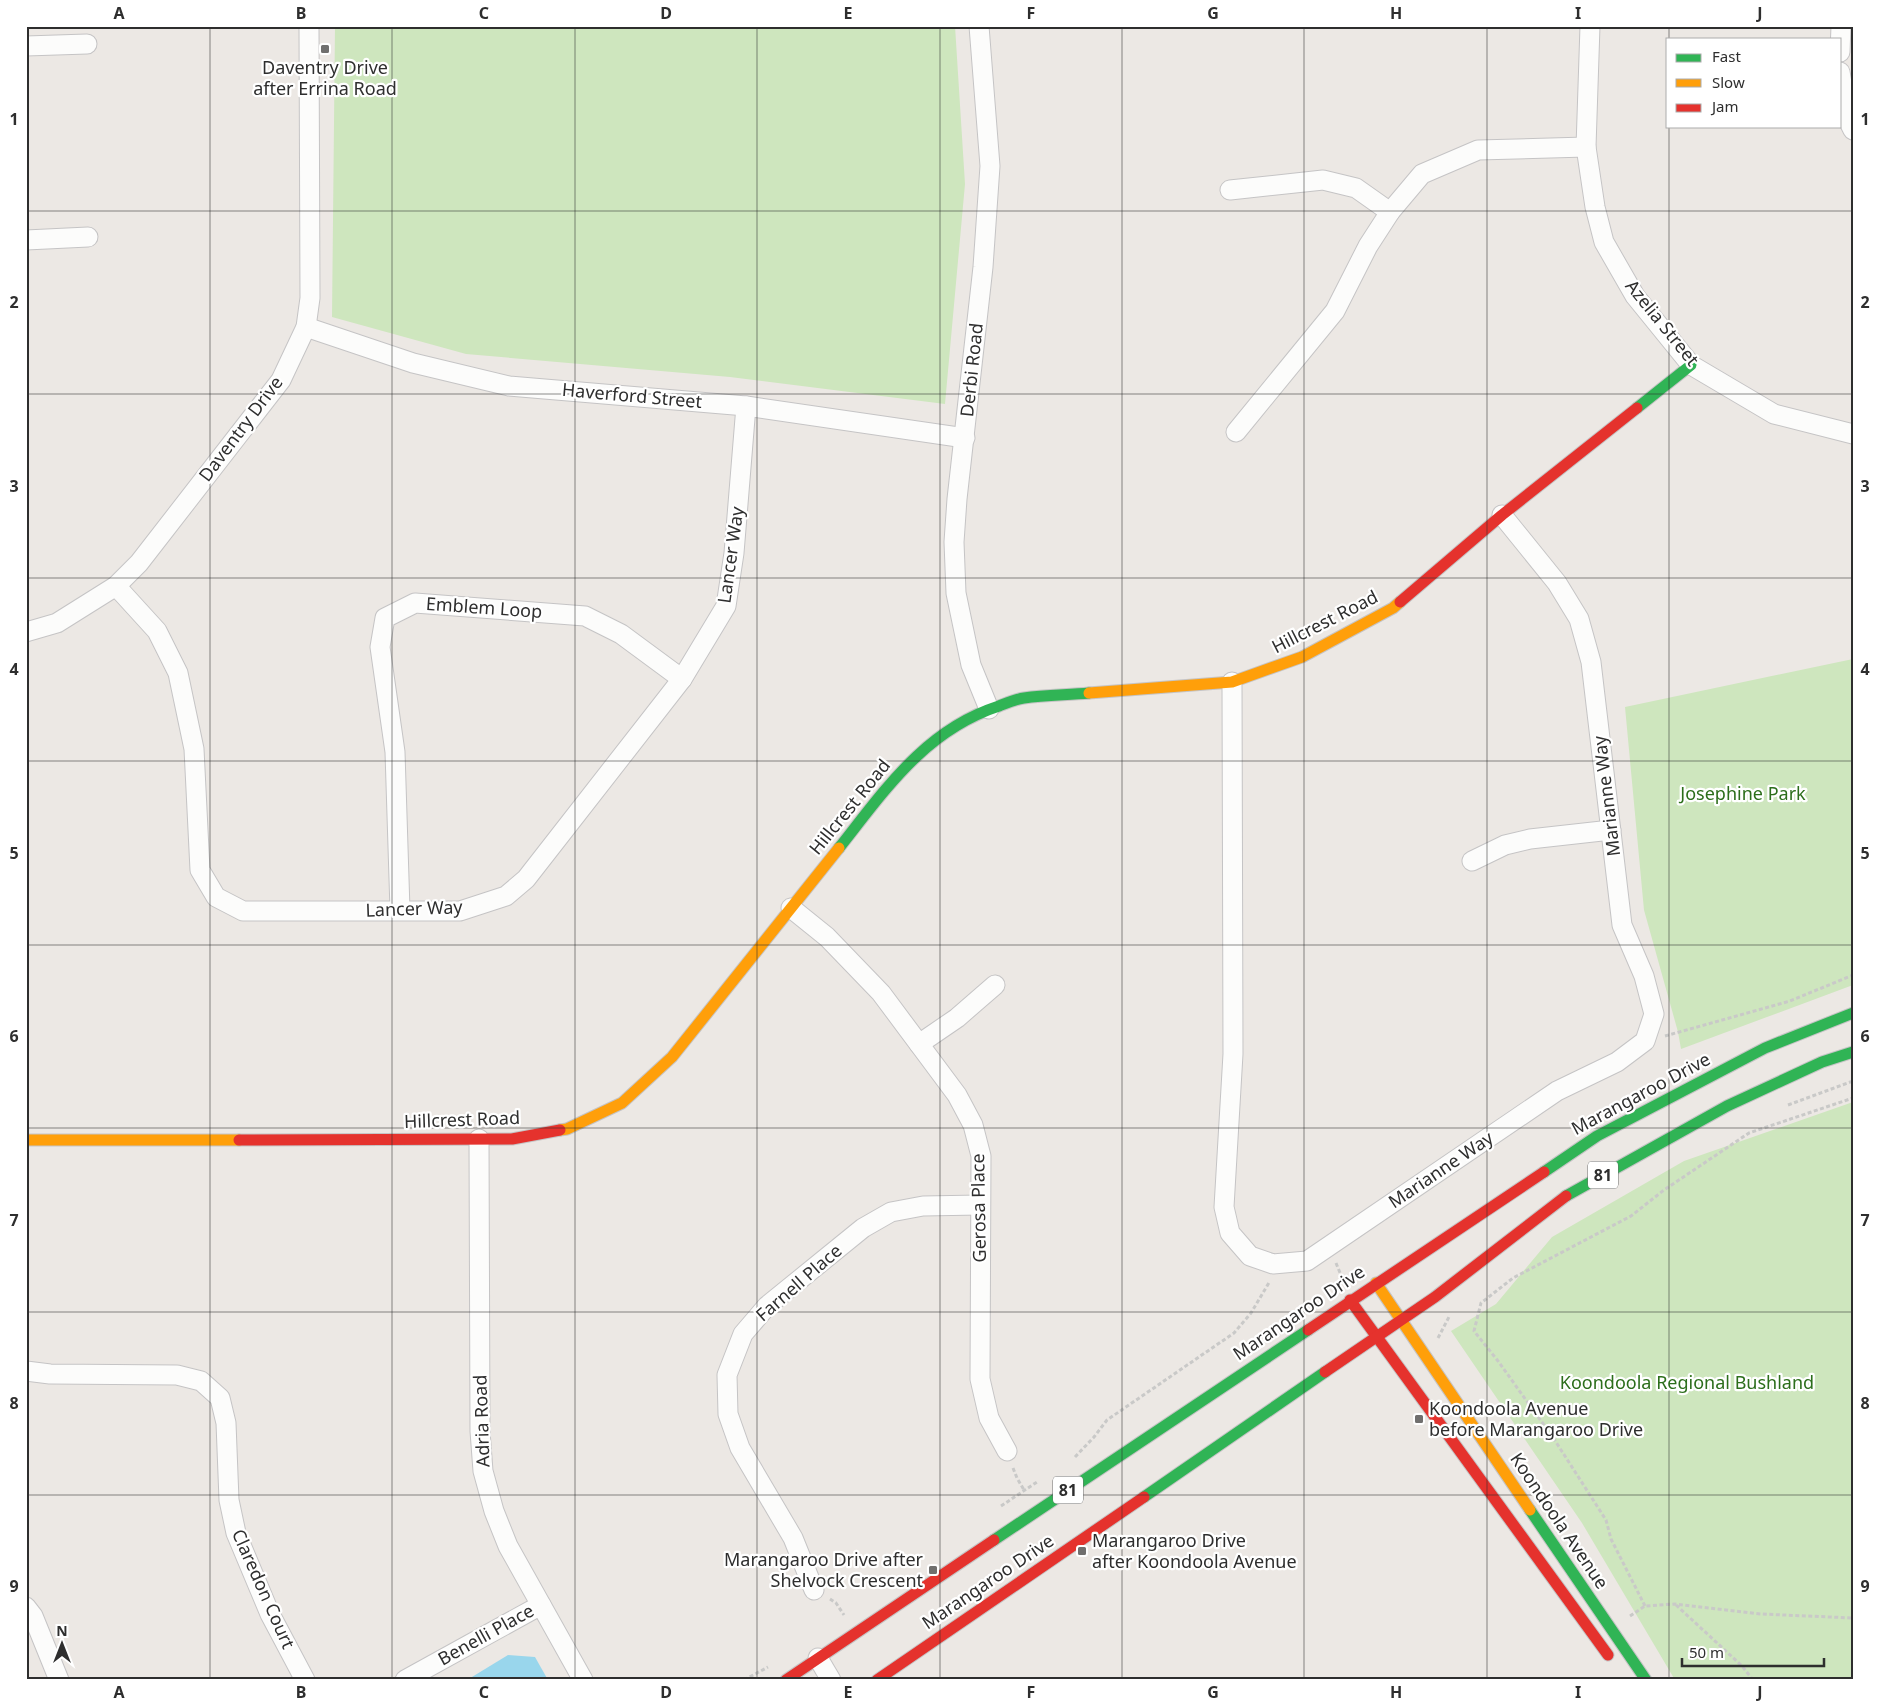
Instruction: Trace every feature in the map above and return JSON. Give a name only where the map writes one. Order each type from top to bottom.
[{"type":"street","name":"Daventry Drive","points":[[26,632],[57,623],[116,586],[139,563],[281,380],[306,327],[310,298],[309,26]]},
{"type":"street","name":"Derbi Road","points":[[978,26],[990,166],[983,267],[957,499],[954,542],[956,593],[971,665],[989,709]]},
{"type":"street","name":"Azelia Street","points":[[1590,26],[1586,147],[1595,207],[1604,242],[1635,296],[1691,365],[1774,414],[1853,434]]},
{"type":"street","points":[[26,46],[87,44]]},
{"type":"street","points":[[1842,83],[1849,122],[1853,130]]},
{"type":"street","points":[[1236,432],[1335,311],[1368,246],[1390,212],[1422,174],[1478,150],[1586,147]]},
{"type":"street","points":[[1230,190],[1322,180],[1356,188],[1390,212]]},
{"type":"street","points":[[26,240],[88,237]]},
{"type":"street","name":"Haverford Street","points":[[306,327],[413,363],[508,386],[746,406],[965,438]]},
{"type":"street","name":"Hillcrest Road","points":[[26,1140],[512,1139],[567,1129],[622,1103],[672,1057],[902,769],[929,744],[960,722],[989,709],[1022,698],[1232,682],[1302,657],[1392,608],[1502,516],[1691,365]]},
{"type":"street","name":"Lancer Way","points":[[116,586],[157,631],[178,672],[194,749],[200,870],[216,897],[242,911],[460,911],[506,896],[526,879],[682,678],[726,606],[734,553],[746,406]]},
{"type":"street","name":"Marianne Way","points":[[1232,682],[1233,1054],[1224,1207],[1230,1233],[1250,1256],[1274,1264],[1280,1264],[1307,1261],[1557,1091],[1617,1062],[1645,1041],[1654,1014],[1644,976],[1622,925],[1591,662],[1579,619],[1557,583],[1502,516]]},
{"type":"street","name":"Emblem Loop","points":[[400,910],[396,752],[380,647],[385,618],[415,603],[585,616],[621,634],[682,678]]},
{"type":"street","points":[[1472,861],[1505,845],[1530,839],[1611,830]]},
{"type":"street","name":"Gerosa Place","points":[[791,908],[827,937],[881,993],[957,1094],[973,1126],[981,1156],[980,1379],[989,1418],[1007,1451]]},
{"type":"street","points":[[919,1044],[957,1018],[995,985]]},
{"type":"street","name":"Marangaroo Drive","points":[[796,1677],[818,1658],[1376,1282],[1597,1136],[1765,1048],[1853,1014]]},
{"type":"street","name":"Marangaroo Drive","points":[[876,1680],[1435,1297],[1573,1191],[1727,1106],[1822,1062],[1853,1052]]},
{"type":"street","name":"Adria Road","points":[[479,1139],[480,1431],[483,1471],[494,1511],[508,1546],[582,1680]]},
{"type":"street","name":"Farnell Place","points":[[814,1590],[793,1538],[740,1448],[728,1414],[727,1375],[743,1334],[767,1306],[863,1228],[891,1212],[923,1206],[980,1205]]},
{"type":"street","name":"Koondoola Avenue","points":[[1376,1282],[1646,1680]]},
{"type":"street","name":"Koondoola Avenue","points":[[1350,1300],[1616,1666]]},
{"type":"street","name":"Claredon Court","points":[[26,1371],[50,1374],[176,1375],[201,1381],[220,1398],[226,1423],[229,1500],[236,1533],[270,1614],[305,1680]]},
{"type":"street","name":"Benelli Place","points":[[405,1680],[541,1604]]},
{"type":"street","points":[[26,1607],[33,1616],[60,1680]]},
{"type":"street","points":[[818,1658],[831,1680]]},
{"type":"path","points":[[1645,1041],[1790,1000],[1853,975]]},
{"type":"path","points":[[1785,1106],[1853,1081]]},
{"type":"path","points":[[1644,1606],[1611,1539],[1606,1520],[1554,1439],[1504,1368],[1474,1331],[1481,1303],[1513,1278],[1630,1216],[1664,1190],[1749,1133],[1853,1098]]},
{"type":"path","points":[[1330,1246],[1350,1300]]},
{"type":"path","points":[[1074,1458],[1094,1437],[1106,1420],[1234,1333],[1251,1313],[1280,1264]]},
{"type":"path","points":[[1421,1350],[1440,1336],[1455,1308]]},
{"type":"path","points":[[1007,1451],[1017,1478],[1024,1490]]},
{"type":"path","points":[[999,1507],[1040,1481]]},
{"type":"path","points":[[814,1590],[836,1603],[846,1617],[839,1622]]},
{"type":"path","points":[[1753,1680],[1742,1666],[1675,1604],[1761,1614],[1853,1618]]},
{"type":"path","points":[[744,1680],[775,1663]]},
{"type":"green space","points":[[335,26],[955,26],[965,184],[945,404],[730,377],[466,354],[332,317]]},
{"type":"green space","name":"Josephine Park","points":[[1853,659],[1853,985],[1681,1049],[1644,910],[1625,707]]},
{"type":"green space","name":"Koondoola Regional Bushland","points":[[1853,1102],[1853,1680],[1675,1680],[1582,1523],[1451,1331],[1496,1304],[1552,1237],[1684,1161]]},
{"type":"water","points":[[508,1655],[535,1657],[548,1680],[467,1680]]},
{"type":"traffic: fast","points":[[1637,408],[1691,365]]},
{"type":"traffic: fast","points":[[839,848],[908,764],[949,730],[973,717],[1018,699],[1089,693]]},
{"type":"traffic: fast","points":[[1544,1172],[1597,1136],[1765,1048],[1853,1013]]},
{"type":"traffic: fast","points":[[1566,1196],[1727,1106],[1822,1062],[1853,1052]]},
{"type":"traffic: fast","points":[[994,1540],[1308,1330]]},
{"type":"traffic: fast","points":[[1144,1497],[1325,1372]]},
{"type":"traffic: fast","points":[[1530,1510],[1646,1680]]},
{"type":"traffic: slow","points":[[1089,693],[1232,682],[1302,657],[1393,608],[1400,602]]},
{"type":"traffic: slow","points":[[560,1130],[567,1129],[622,1103],[672,1057],[839,848]]},
{"type":"traffic: slow","points":[[26,1140],[239,1140]]},
{"type":"traffic: slow","points":[[1376,1283],[1530,1510]]},
{"type":"traffic: jam","points":[[1400,602],[1502,515],[1637,408]]},
{"type":"traffic: jam","points":[[239,1140],[512,1139],[560,1130]]},
{"type":"traffic: jam","points":[[1308,1330],[1544,1172]]},
{"type":"traffic: jam","points":[[1325,1372],[1435,1297],[1566,1196]]},
{"type":"traffic: jam","points":[[1350,1300],[1608,1655]]},
{"type":"traffic: jam","points":[[877,1680],[1144,1497]]},
{"type":"traffic: jam","points":[[786,1680],[994,1540]]},
{"type":"place","name":"Daventry Drive after Errina Road","points":[[325,49]]},
{"type":"place","name":"Koondoola Avenue before Marangaroo Drive","points":[[1419,1419]]},
{"type":"place","name":"Marangaroo Drive after Koondoola Avenue","points":[[1082,1551]]},
{"type":"place","name":"Marangaroo Drive after Shelvock Crescent","points":[[933,1570]]}]
